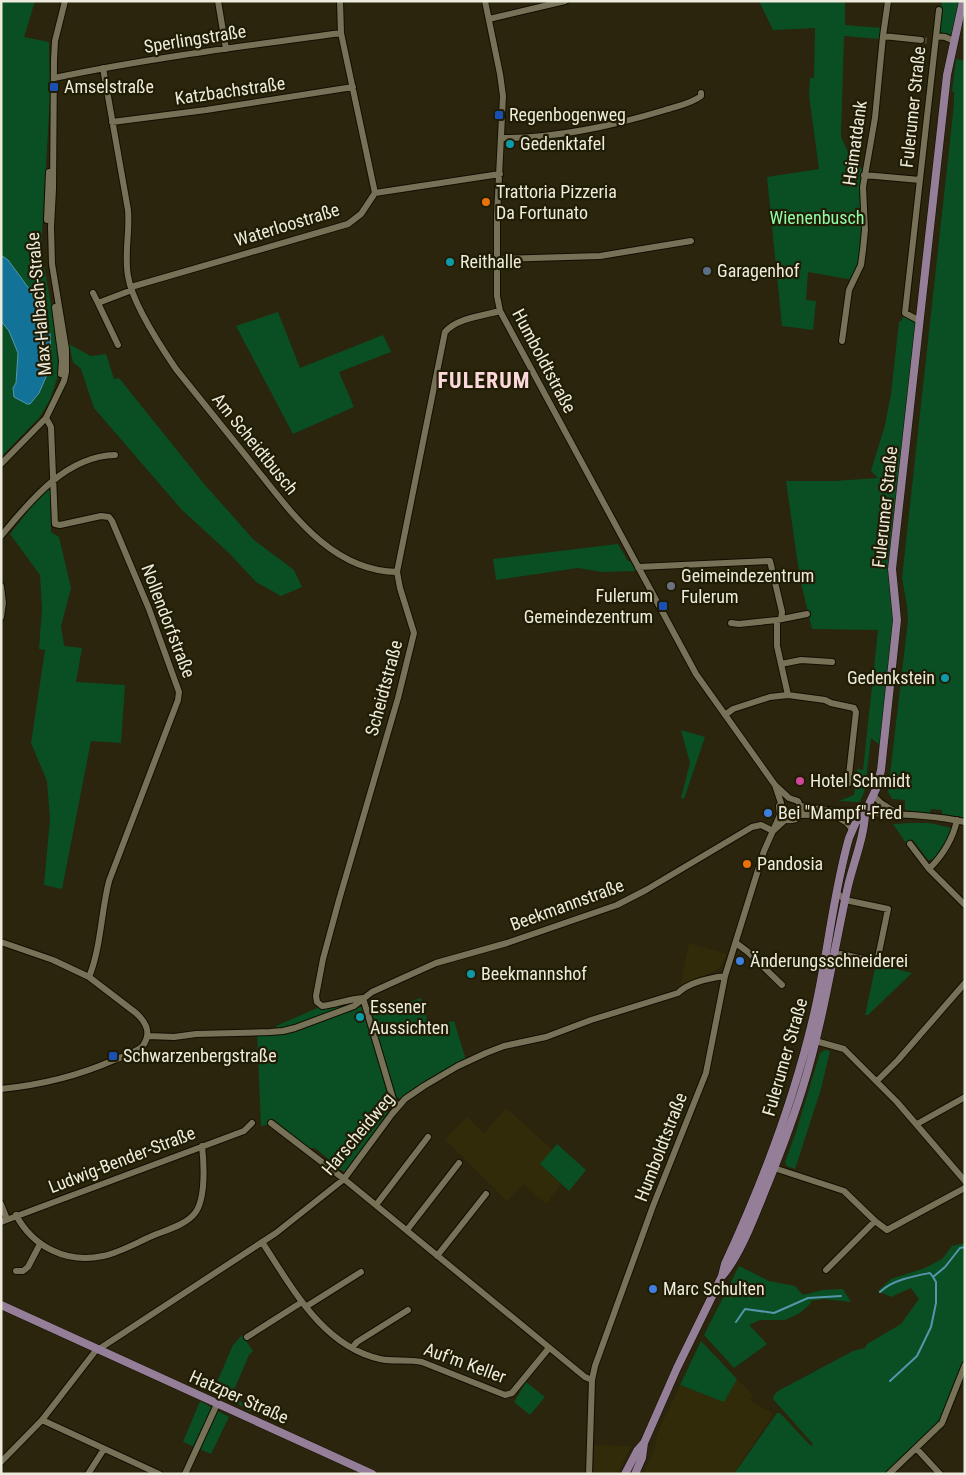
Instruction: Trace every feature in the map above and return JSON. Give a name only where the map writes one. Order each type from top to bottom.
[{"type":"main road","name":"Fulerumer Straße","points":[[812,1040],[844,853],[852,829],[865,812],[873,796],[879,778],[883,753],[898,620],[892,569],[946,75],[963,1]]},
{"type":"main road","name":"Fulerumer Straße","points":[[635,1474],[642,1458],[644,1443],[677,1368],[722,1276],[730,1266],[757,1209],[771,1167],[797,1105],[863,830],[865,812]]},
{"type":"main road","name":"Hatzper Straße","points":[[1,1305],[218,1402],[372,1474]]},
{"type":"main road","name":"Fulerumer Straße","points":[[625,1474],[637,1451],[644,1443]]},
{"type":"street","name":"Max-Halbach-Straße","points":[[1,464],[46,418],[64,381],[67,361],[52,264],[51,227],[56,41],[65,1]]},
{"type":"street","points":[[218,1],[226,48]]},
{"type":"street","points":[[340,1],[341,33],[375,193],[500,174]]},
{"type":"street","name":"Humboldtstraße","points":[[485,1],[503,94],[497,259],[497,296],[500,311],[522,355],[696,674],[775,785],[789,798],[794,798],[801,806]]},
{"type":"street","points":[[489,19],[565,1]]},
{"type":"street","name":"Heimatdank","points":[[842,341],[849,290],[861,265],[864,250],[864,175],[875,118],[888,1]]},
{"type":"street","name":"Fulerumer Straße","points":[[920,321],[905,313],[934,39],[939,10]]},
{"type":"street","name":"Sperlingstraße","points":[[54,78],[226,48],[341,33]]},
{"type":"street","points":[[883,36],[921,40]]},
{"type":"street","name":"Fulerumer Straße","points":[[934,39],[945,37],[954,41]]},
{"type":"street","name":"Am Scheidtbusch","points":[[103,68],[128,210],[127,264],[131,289],[161,347],[176,369],[305,528],[332,550],[355,563],[386,572],[397,572]]},
{"type":"street","name":"Katzbachstraße","points":[[112,122],[206,110],[353,87]]},
{"type":"street","points":[[501,138],[549,135],[614,124],[687,103],[698,99],[701,93]]},
{"type":"street","name":"Fulerumer Straße","points":[[864,175],[920,180]]},
{"type":"street","name":"Waterloostraße","points":[[98,303],[131,289],[348,224],[360,214],[375,193]]},
{"type":"street","points":[[497,259],[600,256],[690,241]]},
{"type":"street","points":[[93,293],[118,345]]},
{"type":"street","name":"Scheidtstraße","points":[[363,998],[349,999],[322,1006],[317,1002],[316,996],[323,960],[339,900],[398,698],[414,633],[397,572],[425,423],[445,332],[450,326],[459,322],[500,311]]},
{"type":"street","name":"Nollendorfstraße","points":[[46,418],[50,427],[55,524],[60,525],[101,516],[109,517],[153,618],[179,692],[178,700],[109,881],[89,977]]},
{"type":"street","points":[[1,536],[27,504],[54,480],[88,459],[115,455]]},
{"type":"street","points":[[638,567],[770,561],[782,612],[779,619],[777,646],[788,695]]},
{"type":"street","points":[[1,586],[3,602],[1,617]]},
{"type":"street","points":[[731,623],[739,624],[807,614]]},
{"type":"street","points":[[780,664],[801,660],[832,662]]},
{"type":"street","points":[[724,715],[734,709],[770,697],[788,695],[825,700],[854,708],[856,712],[848,784]]},
{"type":"street","name":"Humboldtstraße","points":[[588,1474],[592,1380],[595,1366],[653,1206],[706,1073],[725,976],[762,857],[780,815],[779,806],[781,802],[775,785]]},
{"type":"street","points":[[873,796],[881,804],[900,814]]},
{"type":"street","points":[[781,802],[789,798]]},
{"type":"street","points":[[865,812],[834,815],[800,815],[801,806],[927,815],[965,822]]},
{"type":"street","points":[[780,815],[785,820]]},
{"type":"street","name":"Humboldtstraße","points":[[773,831],[785,820],[791,821],[800,815]]},
{"type":"street","points":[[834,815],[846,822],[852,829]]},
{"type":"street","points":[[929,869],[952,838],[957,820]]},
{"type":"street","name":"Beekmannstraße","points":[[148,1036],[167,1037],[283,1031],[354,1006],[372,992],[436,964],[507,943],[617,905],[646,890],[752,827],[761,825],[773,831]]},
{"type":"street","points":[[910,844],[929,869],[965,905]]},
{"type":"street","points":[[825,958],[834,954],[877,962],[888,909],[845,900],[837,893]]},
{"type":"street","points":[[1,942],[53,960],[89,977],[143,1019],[148,1030],[148,1036],[142,1047],[82,1073],[32,1086],[1,1089]]},
{"type":"street","points":[[736,943],[782,985]]},
{"type":"street","name":"Harscheidweg","points":[[1,1462],[42,1420],[96,1349],[276,1233],[344,1179],[398,1107],[424,1086],[486,1052],[546,1037],[591,1020],[678,993],[683,988],[701,981],[725,976]]},
{"type":"street","points":[[877,1082],[965,983]]},
{"type":"street","points":[[363,998],[393,1099],[398,1107]]},
{"type":"street","points":[[812,1040],[844,1049],[917,1124],[965,1181]]},
{"type":"street","points":[[917,1124],[965,1097]]},
{"type":"street","name":"Ludwig-Bender-Straße","points":[[4,1220],[244,1131],[252,1123]]},
{"type":"street","points":[[271,1123],[344,1179],[585,1377],[592,1380]]},
{"type":"street","points":[[376,1205],[428,1138]]},
{"type":"street","points":[[16,1216],[22,1227],[40,1244],[59,1254],[82,1258],[103,1256],[190,1219],[195,1214],[202,1198],[204,1158],[202,1146]]},
{"type":"street","points":[[407,1230],[459,1163]]},
{"type":"street","points":[[771,1167],[844,1191],[884,1229],[891,1229],[965,1188]]},
{"type":"street","points":[[437,1256],[486,1194]]},
{"type":"street","points":[[1,1204],[4,1220]]},
{"type":"street","points":[[826,1270],[875,1221]]},
{"type":"street","name":"Auf'm Keller","points":[[262,1242],[315,1318],[331,1334],[352,1348],[382,1360],[422,1362],[505,1395],[512,1393],[549,1348]]},
{"type":"street","points":[[16,1271],[23,1271],[28,1267],[40,1244]]},
{"type":"street","points":[[247,1337],[362,1272]]},
{"type":"street","points":[[352,1348],[357,1342],[408,1310]]},
{"type":"street","points":[[889,1474],[942,1423],[965,1365]]},
{"type":"street","points":[[185,1474],[218,1402]]},
{"type":"street","points":[[42,1420],[160,1474]]},
{"type":"street","points":[[916,1448],[940,1474]]},
{"type":"street","points":[[88,1474],[104,1449]]},
{"type":"shaded area","points":[[689,943],[727,954],[721,966],[711,973],[680,985]]},
{"type":"shaded area","points":[[506,1108],[553,1150],[540,1164],[561,1184],[546,1204],[523,1184],[507,1201],[445,1139],[467,1117],[484,1133]]},
{"type":"shaded area","points":[[737,1379],[753,1395],[750,1400],[767,1409],[773,1415],[733,1474],[643,1474],[654,1450],[658,1432],[680,1385],[724,1402]]},
{"type":"shaded area","points":[[594,1445],[631,1446],[617,1474],[593,1474]]},
{"type":"green space","points":[[1,1],[35,1],[24,37],[49,42],[50,97],[41,250],[62,363],[50,400],[39,418],[1,457]]},
{"type":"green space","name":"Wienenbusch","points":[[759,1],[845,1],[845,25],[882,28],[880,39],[844,36],[841,136],[850,154],[863,170],[861,198],[862,239],[858,266],[853,280],[808,272],[806,300],[816,301],[813,330],[782,326],[767,177],[819,169],[809,95],[810,78],[814,78],[815,28],[773,30]]},
{"type":"green space","points":[[942,1],[960,1],[952,39],[937,35]]},
{"type":"green space","points":[[956,59],[965,61],[965,818],[942,814],[942,810],[931,809],[930,813],[905,810],[905,800],[892,799],[888,792],[908,620],[902,578],[954,104],[954,92],[952,91]]},
{"type":"green space","points":[[278,312],[300,368],[383,335],[391,352],[339,372],[354,407],[293,434],[236,326]]},
{"type":"green space","points":[[904,313],[917,320],[889,568],[894,620],[880,745],[871,738],[867,771],[868,782],[860,802],[839,801],[854,795],[857,769],[863,770],[878,630],[812,629],[800,579],[786,481],[834,481],[878,478],[871,471],[885,425],[891,394],[899,322],[902,320]]},
{"type":"green space","points":[[69,344],[91,356],[106,354],[114,379],[119,378],[205,485],[254,540],[294,570],[302,587],[281,596],[256,582],[229,553],[182,510],[94,408],[81,369],[73,362]]},
{"type":"green space","points":[[50,488],[51,532],[59,537],[71,588],[61,626],[64,645],[82,648],[76,682],[125,685],[121,743],[91,741],[62,889],[44,885],[50,819],[47,781],[31,743],[45,650],[39,649],[42,608],[40,575],[10,534],[32,506]]},
{"type":"green space","points":[[618,544],[636,571],[602,572],[578,568],[496,580],[493,559]]},
{"type":"green space","points":[[681,730],[705,737],[684,799],[681,798],[690,763]]},
{"type":"green space","points":[[930,823],[951,828],[948,838],[934,860],[928,860],[912,839],[906,843],[893,824]]},
{"type":"green space","points":[[876,964],[912,973],[868,1015],[865,1015]]},
{"type":"green space","points":[[421,998],[429,1027],[454,1021],[466,1060],[417,1086],[400,1099],[396,1097],[372,1014]]},
{"type":"green space","points":[[352,1001],[350,1006],[277,1031],[276,1026],[322,1006]]},
{"type":"green space","points":[[355,1007],[363,1007],[391,1106],[371,1141],[345,1173],[315,1148],[309,1148],[273,1119],[268,1120],[267,1125],[261,1126],[257,1033],[271,1033]]},
{"type":"green space","points":[[825,1050],[830,1051],[821,1089],[795,1169],[787,1166],[785,1162],[820,1053]]},
{"type":"green space","points":[[557,1144],[586,1170],[569,1191],[540,1164]]},
{"type":"green space","points":[[965,1243],[965,1359],[939,1423],[885,1474],[734,1474],[777,1413],[780,1413],[811,1446],[813,1444],[773,1399],[774,1395],[778,1391],[853,1351],[865,1348],[867,1344],[901,1324],[919,1299],[911,1288],[891,1297],[878,1291],[891,1279],[925,1268],[942,1259],[952,1246]]},
{"type":"green space","points":[[739,1266],[769,1281],[795,1286],[803,1295],[822,1290],[843,1289],[851,1302],[824,1299],[810,1301],[811,1303],[800,1313],[785,1320],[760,1320],[749,1325],[767,1344],[734,1368],[704,1335]]},
{"type":"green space","points":[[242,1335],[253,1351],[249,1355],[231,1397],[252,1407],[250,1412],[231,1399],[208,1391],[210,1388],[214,1389],[233,1345]]},
{"type":"green space","points":[[701,1341],[737,1379],[724,1402],[680,1385]]},
{"type":"green space","points":[[526,1382],[545,1397],[530,1415],[514,1402]]},
{"type":"green space","points":[[200,1401],[229,1417],[211,1454],[183,1442]]},
{"type":"water","points":[[1,255],[8,260],[30,290],[50,334],[51,363],[49,370],[39,393],[30,404],[14,397],[13,388],[16,383],[18,353],[9,331],[1,321]]},
{"type":"waterway","points":[[880,1292],[891,1284],[910,1277],[930,1273],[933,1277],[945,1267],[960,1248],[965,1247]]},
{"type":"waterway","points":[[890,1381],[917,1356],[931,1327],[936,1303],[936,1282],[933,1277]]},
{"type":"waterway","points":[[736,1322],[745,1309],[774,1313],[808,1298],[841,1296]]},
{"type":"tunnel","points":[[921,40],[930,41]]},
{"type":"place","name":"Amselstraße","points":[[54,87]]},
{"type":"place","name":"Regenbogenweg","points":[[499,115]]},
{"type":"place","name":"Gedenktafel","points":[[510,144]]},
{"type":"place","name":"Trattoria Pizzeria Da Fortunato","points":[[486,202]]},
{"type":"place","name":"Reithalle","points":[[450,262]]},
{"type":"place","name":"Garagenhof","points":[[707,271]]},
{"type":"place","name":"Geimeindezentrum Fulerum","points":[[671,586]]},
{"type":"place","name":"Fulerum Gemeindezentrum","points":[[663,606]]},
{"type":"place","name":"Gedenkstein","points":[[945,678]]},
{"type":"place","name":"Hotel Schmidt","points":[[800,781]]},
{"type":"place","name":"Bei \"Mampf\"-Fred","points":[[768,813]]},
{"type":"place","name":"Pandosia","points":[[747,864]]},
{"type":"place","name":"Änderungsschneiderei","points":[[740,961]]},
{"type":"place","name":"Beekmannshof","points":[[471,974]]},
{"type":"place","name":"Essener Aussichten","points":[[360,1017]]},
{"type":"place","name":"Schwarzenbergstraße","points":[[113,1056]]},
{"type":"place","name":"Marc Schulten","points":[[653,1289]]},
{"type":"district","name":"FULERUM","points":[[484,380]]}]
